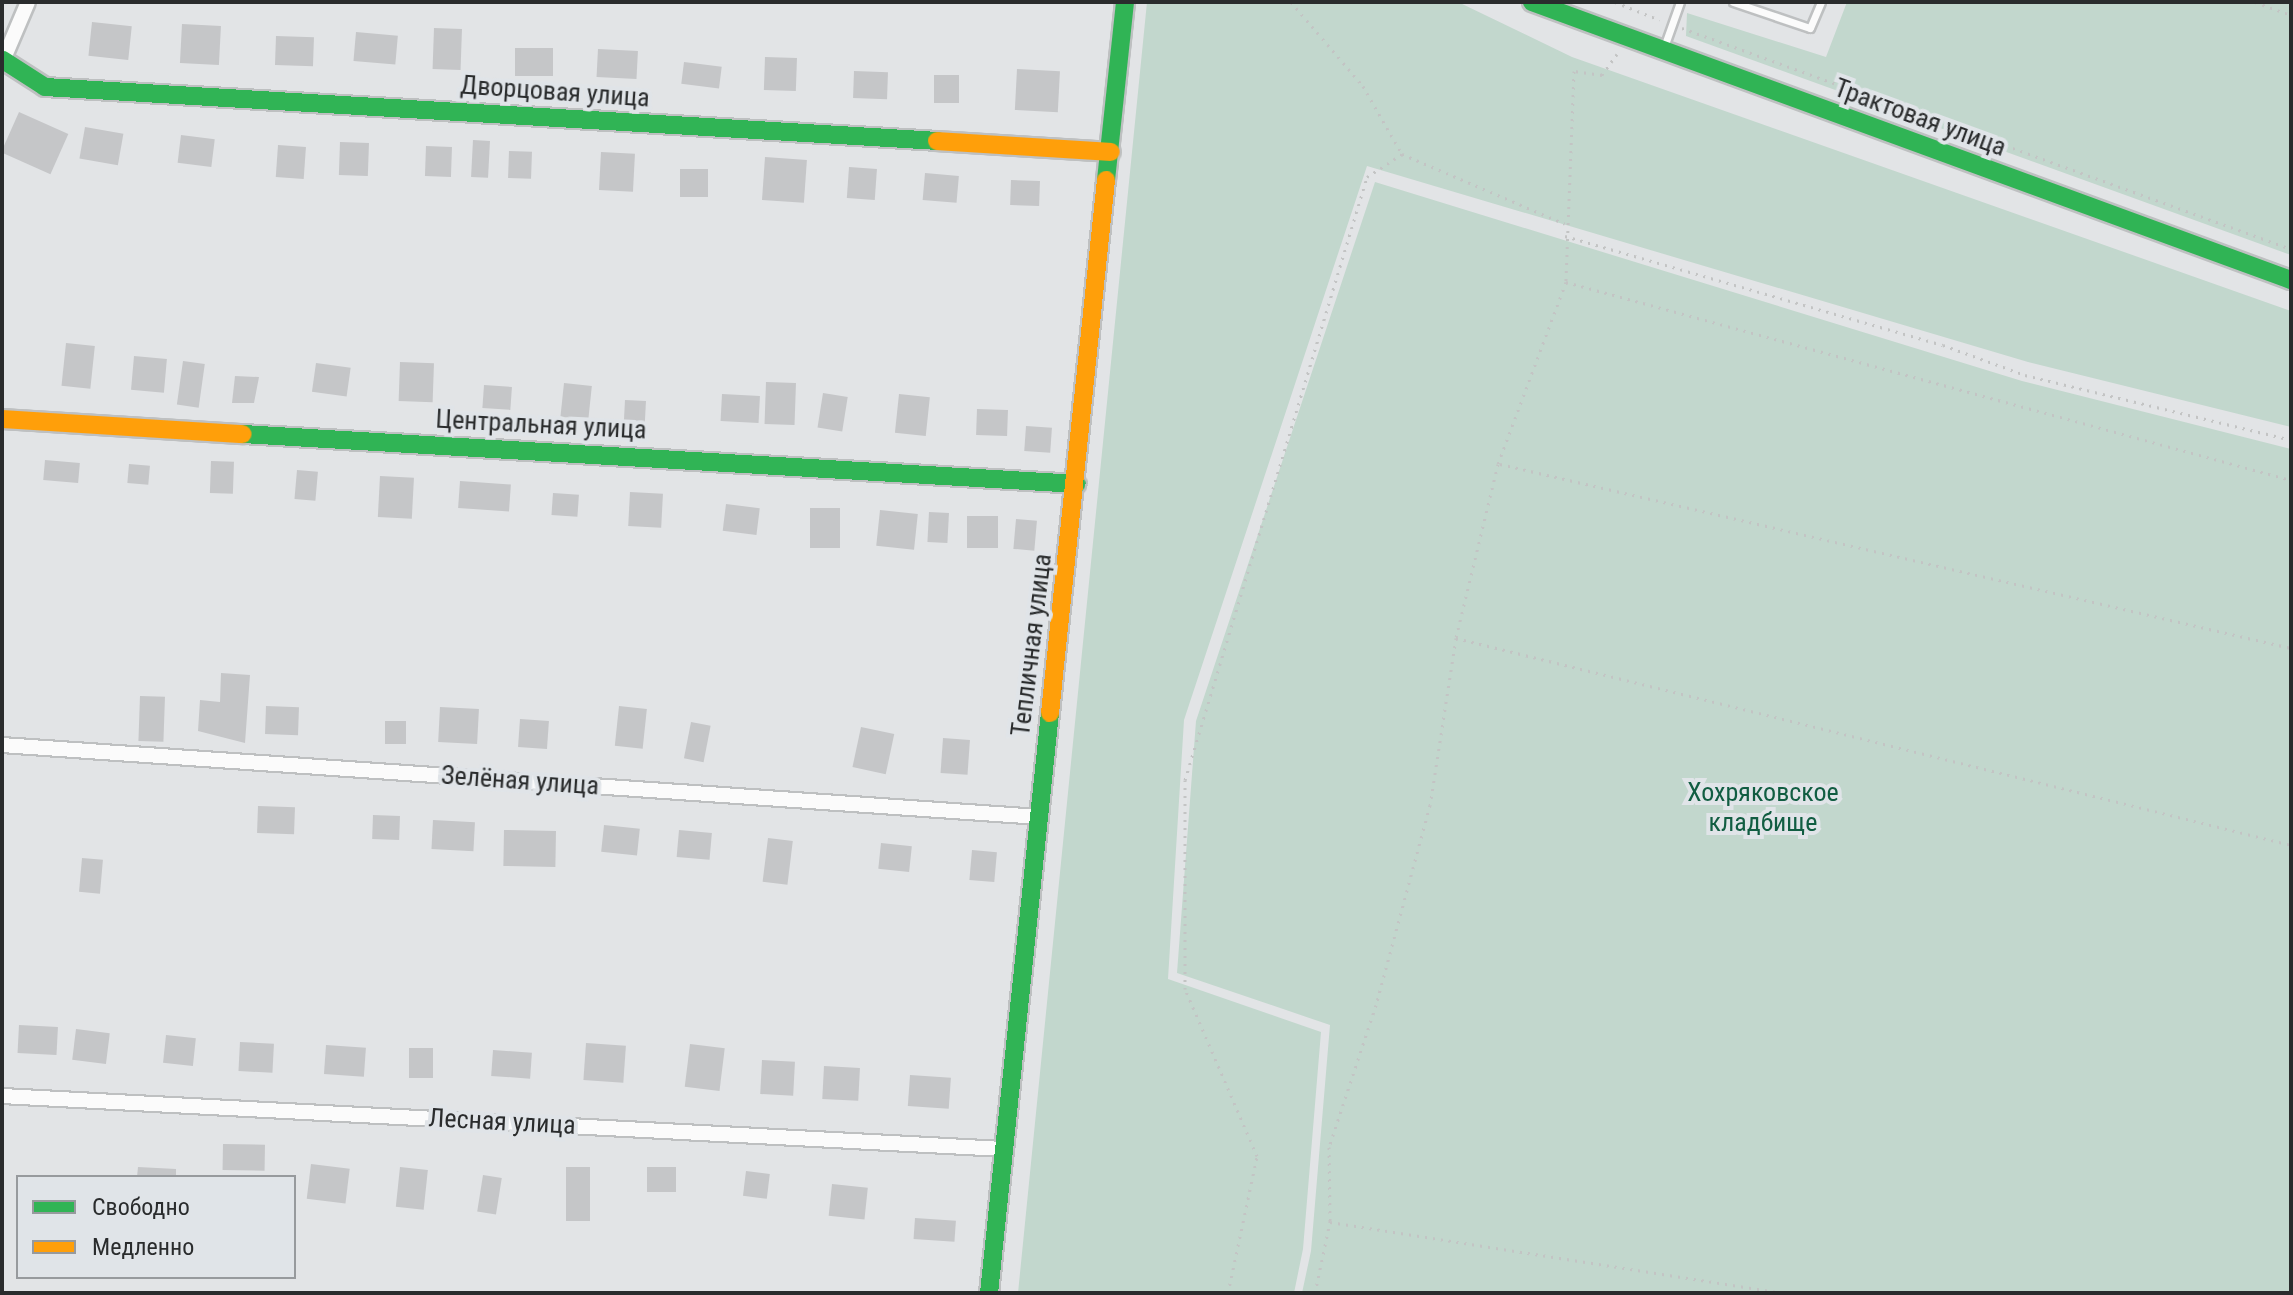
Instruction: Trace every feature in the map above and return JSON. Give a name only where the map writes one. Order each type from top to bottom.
[{"type":"street","points":[[3,62],[28,2]]},
{"type":"street","name":"Тепличная улица","points":[[989,1293],[1002,1149],[1077,484],[1125,2]]},
{"type":"street","name":"Трактовая улица","points":[[1532,2],[2291,280]]},
{"type":"street","name":"Дворцовая улица","points":[[3,62],[45,87],[1111,152]]},
{"type":"street","name":"Центральная улица","points":[[2,419],[1077,484]]},
{"type":"street","name":"Зелёная улица","points":[[2,745],[1039,817]]},
{"type":"street","name":"Лесная улица","points":[[2,1096],[1002,1149]]},
{"type":"lane","points":[[1662,52],[1680,2]]},
{"type":"lane","points":[[1733,2],[1810,28],[1821,2]]},
{"type":"path","points":[[1291,2],[1363,86],[1402,154],[1565,224]]},
{"type":"path","points":[[1615,2],[2291,249]]},
{"type":"path","points":[[2255,2],[2291,15]]},
{"type":"path","points":[[1315,1293],[1330,1222],[1329,1147],[1376,1005],[1430,805],[1456,638],[1498,464],[1566,282],[1565,224],[1574,71],[1602,75],[1615,60],[1622,37]]},
{"type":"path","points":[[1228,1293],[1257,1156],[1185,989],[1185,780],[1367,177],[1402,154]]},
{"type":"path","points":[[1565,236],[1943,345],[2025,375],[2291,440]]},
{"type":"path","points":[[1566,282],[2291,480]]},
{"type":"path","points":[[1498,464],[2291,648]]},
{"type":"path","points":[[1456,638],[2291,845]]},
{"type":"path","points":[[1330,1222],[1785,1293]]},
{"type":"green space","points":[[1147,2],[1458,2],[1572,57],[2291,311],[2291,427],[2028,362],[1367,166],[1184,720],[1168,979],[1321,1032],[1303,1249],[1294,1293],[1018,1293]]},
{"type":"green space","points":[[1847,2],[2291,2],[2291,255],[1686,36],[1687,13],[1826,57]]},
{"type":"green space","name":"Хохряковское кладбище","points":[[1375,182],[2022,381],[2291,449],[2291,1293],[1302,1293],[1311,1251],[1330,1025],[1177,973],[1196,721]]},
{"type":"building","points":[[92,22],[132,26],[128,60],[88,56]]},
{"type":"building","points":[[182,24],[221,26],[219,65],[180,63]]},
{"type":"building","points":[[434,28],[462,29],[461,70],[433,69]]},
{"type":"building","points":[[356,32],[398,36],[395,65],[353,61]]},
{"type":"building","points":[[276,36],[314,37],[313,66],[275,65]]},
{"type":"building","points":[[515,48],[553,48],[553,76],[515,76]]},
{"type":"building","points":[[598,49],[638,51],[636,79],[597,77]]},
{"type":"building","points":[[765,57],[797,58],[796,91],[764,90]]},
{"type":"building","points":[[684,62],[722,67],[719,88],[681,84]]},
{"type":"building","points":[[1017,69],[1060,71],[1058,112],[1015,110]]},
{"type":"building","points":[[854,71],[888,72],[887,99],[853,98]]},
{"type":"building","points":[[934,75],[959,75],[959,103],[934,103]]},
{"type":"building","points":[[19,112],[68,134],[50,174],[2,153]]},
{"type":"building","points":[[85,127],[123,134],[118,165],[79,159]]},
{"type":"building","points":[[181,135],[215,139],[211,167],[178,163]]},
{"type":"building","points":[[473,140],[490,141],[488,178],[471,177]]},
{"type":"building","points":[[340,142],[369,143],[368,176],[339,175]]},
{"type":"building","points":[[278,145],[306,147],[304,179],[276,177]]},
{"type":"building","points":[[426,146],[452,147],[451,177],[425,176]]},
{"type":"building","points":[[509,151],[532,152],[531,179],[508,178]]},
{"type":"building","points":[[601,152],[635,154],[633,192],[599,190]]},
{"type":"building","points":[[765,157],[807,160],[804,203],[762,200]]},
{"type":"building","points":[[849,167],[877,169],[875,200],[847,198]]},
{"type":"building","points":[[680,169],[708,169],[708,197],[680,197]]},
{"type":"building","points":[[925,173],[959,176],[957,203],[923,200]]},
{"type":"building","points":[[1011,180],[1040,181],[1039,206],[1010,205]]},
{"type":"building","points":[[66,343],[95,346],[90,389],[62,386]]},
{"type":"building","points":[[134,356],[167,359],[164,393],[131,390]]},
{"type":"building","points":[[183,361],[205,364],[199,408],[177,405]]},
{"type":"building","points":[[400,362],[434,363],[433,402],[399,401]]},
{"type":"building","points":[[316,363],[351,368],[347,397],[312,392]]},
{"type":"building","points":[[235,376],[259,377],[254,403],[232,403]]},
{"type":"building","points":[[766,382],[796,383],[795,425],[765,424]]},
{"type":"building","points":[[564,383],[592,386],[588,420],[560,417]]},
{"type":"building","points":[[484,385],[512,387],[510,410],[482,408]]},
{"type":"building","points":[[823,393],[848,397],[842,431],[818,428]]},
{"type":"building","points":[[722,394],[760,396],[759,423],[721,421]]},
{"type":"building","points":[[899,394],[930,397],[926,436],[895,433]]},
{"type":"building","points":[[625,400],[646,401],[644,432],[623,431]]},
{"type":"building","points":[[977,409],[1008,410],[1007,436],[976,435]]},
{"type":"building","points":[[1026,426],[1052,428],[1050,453],[1024,451]]},
{"type":"building","points":[[45,460],[80,463],[78,483],[43,480]]},
{"type":"building","points":[[211,461],[234,462],[233,494],[210,493]]},
{"type":"building","points":[[129,464],[150,466],[148,485],[127,483]]},
{"type":"building","points":[[297,470],[318,472],[315,501],[294,499]]},
{"type":"building","points":[[380,476],[414,478],[412,519],[378,517]]},
{"type":"building","points":[[460,481],[511,485],[509,511],[458,508]]},
{"type":"building","points":[[630,492],[663,494],[661,528],[628,526]]},
{"type":"building","points":[[553,493],[579,495],[577,517],[551,515]]},
{"type":"building","points":[[726,504],[760,508],[756,535],[723,531]]},
{"type":"building","points":[[810,508],[840,508],[840,548],[810,548]]},
{"type":"building","points":[[880,510],[918,514],[914,550],[876,546]]},
{"type":"building","points":[[929,512],[949,513],[947,543],[927,542]]},
{"type":"building","points":[[967,516],[998,516],[998,548],[967,548]]},
{"type":"building","points":[[1016,519],[1037,521],[1034,551],[1013,549]]},
{"type":"building","points":[[221,673],[250,675],[245,743],[198,731],[200,700],[220,702]]},
{"type":"building","points":[[140,696],[165,697],[163,742],[138,741]]},
{"type":"building","points":[[266,706],[299,707],[298,735],[265,734]]},
{"type":"building","points":[[619,706],[647,709],[643,749],[615,746]]},
{"type":"building","points":[[440,707],[479,709],[477,744],[438,742]]},
{"type":"building","points":[[520,719],[549,721],[547,749],[518,747]]},
{"type":"building","points":[[385,721],[406,721],[406,744],[385,744]]},
{"type":"building","points":[[691,722],[711,726],[704,762],[684,758]]},
{"type":"building","points":[[861,727],[894,734],[886,774],[852,767]]},
{"type":"building","points":[[943,738],[970,740],[967,775],[941,773]]},
{"type":"building","points":[[258,806],[295,807],[294,834],[257,833]]},
{"type":"building","points":[[373,815],[400,816],[399,840],[372,839]]},
{"type":"building","points":[[433,820],[475,822],[473,851],[431,849]]},
{"type":"building","points":[[604,825],[640,829],[637,856],[601,852]]},
{"type":"building","points":[[504,830],[556,831],[555,867],[503,866]]},
{"type":"building","points":[[679,830],[712,833],[710,860],[677,857]]},
{"type":"building","points":[[768,838],[793,841],[787,885],[763,882]]},
{"type":"building","points":[[881,843],[912,846],[909,872],[878,869]]},
{"type":"building","points":[[972,850],[997,852],[994,882],[969,880]]},
{"type":"building","points":[[82,858],[103,860],[100,894],[79,892]]},
{"type":"building","points":[[19,1025],[58,1027],[56,1055],[18,1053]]},
{"type":"building","points":[[76,1029],[110,1033],[106,1064],[72,1060]]},
{"type":"building","points":[[166,1035],[196,1038],[193,1066],[163,1063]]},
{"type":"building","points":[[240,1042],[274,1044],[272,1073],[238,1071]]},
{"type":"building","points":[[586,1043],[626,1046],[623,1083],[583,1080]]},
{"type":"building","points":[[690,1044],[725,1048],[719,1091],[685,1087]]},
{"type":"building","points":[[326,1045],[366,1048],[364,1077],[324,1074]]},
{"type":"building","points":[[409,1048],[433,1048],[433,1078],[409,1078]]},
{"type":"building","points":[[493,1050],[532,1053],[530,1079],[491,1076]]},
{"type":"building","points":[[762,1060],[795,1062],[793,1096],[760,1094]]},
{"type":"building","points":[[824,1066],[860,1068],[858,1101],[822,1099]]},
{"type":"building","points":[[910,1075],[951,1078],[949,1109],[908,1106]]},
{"type":"building","points":[[223,1144],[265,1145],[265,1171],[223,1170]]},
{"type":"building","points":[[311,1164],[350,1169],[345,1203],[307,1199]]},
{"type":"building","points":[[138,1167],[176,1169],[176,1175],[137,1175]]},
{"type":"building","points":[[400,1167],[428,1170],[424,1210],[396,1207]]},
{"type":"building","points":[[566,1167],[590,1167],[590,1221],[566,1221]]},
{"type":"building","points":[[647,1167],[676,1167],[676,1192],[647,1192]]},
{"type":"building","points":[[746,1171],[770,1174],[767,1199],[743,1196]]},
{"type":"building","points":[[483,1175],[502,1178],[496,1215],[477,1212]]},
{"type":"building","points":[[832,1184],[868,1188],[864,1220],[829,1216]]},
{"type":"building","points":[[915,1218],[956,1221],[954,1242],[914,1239]]},
{"type":"traffic: fast","points":[[1106,180],[1125,2]]},
{"type":"traffic: fast","points":[[1532,2],[2291,280]]},
{"type":"traffic: fast","points":[[3,60],[45,87],[937,141]]},
{"type":"traffic: fast","points":[[243,434],[1077,484]]},
{"type":"traffic: fast","points":[[989,1293],[1050,713]]},
{"type":"traffic: slow","points":[[937,141],[1111,152]]},
{"type":"traffic: slow","points":[[1050,713],[1106,180]]},
{"type":"traffic: slow","points":[[2,419],[243,434]]}]
